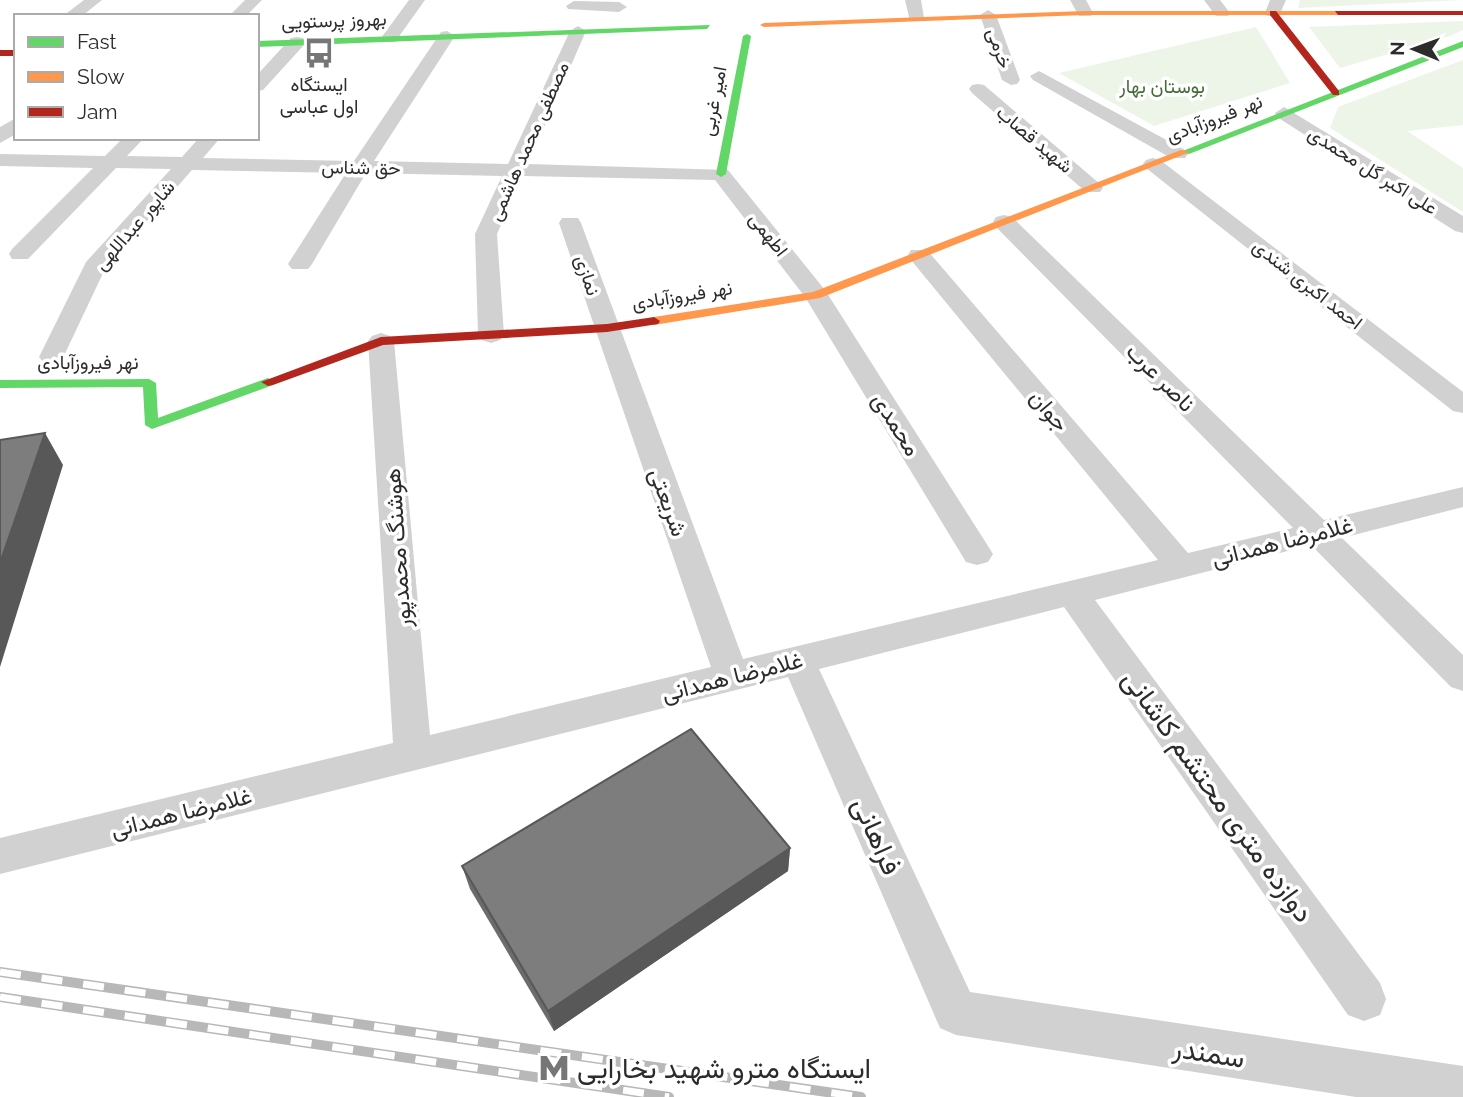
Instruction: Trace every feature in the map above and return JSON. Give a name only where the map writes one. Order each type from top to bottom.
[{"type":"street","points":[[74,14],[94,0]]},
{"type":"street","points":[[239,14],[254,0]]},
{"type":"street","points":[[389,38],[417,0]]},
{"type":"street","points":[[914,0],[916,18]]},
{"type":"street","points":[[576,3],[619,7]]},
{"type":"street","name":"مصطفی محمد هاشمی","points":[[491,335],[486,234],[570,31],[576,3]]},
{"type":"street","points":[[748,17],[764,25],[988,15],[1081,7],[1217,6],[1463,13]]},
{"type":"street","points":[[1275,7],[1336,93]]},
{"type":"street","name":"خرمی","points":[[988,15],[1011,80]]},
{"type":"street","points":[[726,30],[757,33],[764,25]]},
{"type":"street","name":"بهروز پرستویی","points":[[259,44],[570,31],[726,30]]},
{"type":"street","name":"امیر غربی","points":[[721,174],[726,30]]},
{"type":"street","points":[[300,264],[360,167],[447,36]]},
{"type":"street","points":[[259,84],[297,42]]},
{"type":"street","name":"نهر فیروزآبادی","points":[[0,384],[149,383],[152,425],[381,341],[607,328],[816,295],[1463,44]]},
{"type":"street","points":[[1039,76],[1178,154]]},
{"type":"street","name":"شهید قصاب","points":[[978,89],[1093,188]]},
{"type":"street","name":"علی اکبر گل محمدی","points":[[1284,113],[1463,226]]},
{"type":"street","points":[[0,137],[14,126]]},
{"type":"street","points":[[20,254],[132,140]]},
{"type":"street","name":"شاپور عبداللهی","points":[[52,357],[94,267],[208,140]]},
{"type":"street","name":"حق شناس","points":[[0,160],[721,174]]},
{"type":"street","name":"احمد اکبری شندی","points":[[1153,164],[1463,405]]},
{"type":"street","name":"اطهمی","points":[[721,174],[816,295]]},
{"type":"street","name":"ناصر عرب","points":[[1004,222],[1463,677]]},
{"type":"street","name":"نمازی","points":[[570,223],[607,328]]},
{"type":"street","name":"جوان","points":[[919,255],[1181,566]]},
{"type":"street","name":"محمدی","points":[[816,295],[977,554]]},
{"type":"street","name":"شریعتی","points":[[607,328],[732,676]]},
{"type":"street","name":"هوشنگ محمدپور","points":[[381,341],[413,755]]},
{"type":"street","name":"غلامرضا همدانی","points":[[0,856],[1463,497]]},
{"type":"street","name":"دوازده متری محتشم کاشانی","points":[[1072,593],[1364,999]]},
{"type":"street","name":"فراهانی","points":[[797,660],[956,1012]]},
{"type":"street","name":"سمندر","points":[[956,1012],[1463,1090]]},
{"type":"green space","points":[[1300,0],[1463,0],[1298,8]]},
{"type":"green space","points":[[1463,21],[1463,30],[1450,36],[1340,68],[1309,27]]},
{"type":"green space","name":"بوستان بهار","points":[[1256,27],[1290,83],[1154,126],[1059,73]]},
{"type":"green space","points":[[1463,60],[1463,125],[1407,131],[1463,168],[1463,212],[1330,128],[1338,107]]},
{"type":"building","points":[[45,433],[0,563],[0,440]]},
{"type":"building","points":[[691,729],[790,848],[548,1011],[462,866]]},
{"type":"railway","points":[[0,972],[861,1097]]},
{"type":"railway","points":[[0,997],[669,1097]]},
{"type":"traffic: fast","points":[[259,44],[707,27]]},
{"type":"traffic: fast","points":[[721,174],[747,36]]},
{"type":"traffic: fast","points":[[1185,152],[1463,44]]},
{"type":"traffic: fast","points":[[0,384],[149,383],[152,425],[268,382]]},
{"type":"traffic: slow","points":[[764,25],[1085,13],[1338,13]]},
{"type":"traffic: slow","points":[[654,321],[816,295],[1185,152]]},
{"type":"traffic: jam","points":[[1273,13],[1336,93]]},
{"type":"traffic: jam","points":[[1338,13],[1463,13]]},
{"type":"traffic: jam","points":[[0,53],[14,53]]},
{"type":"traffic: jam","points":[[268,382],[381,341],[607,328],[654,321]]},
{"type":"place","name":"ایستگاه اول عباسی","points":[[319,53]]},
{"type":"place","name":"ایستگاه مترو شهید بخارایی","points":[[554,1068]]}]
